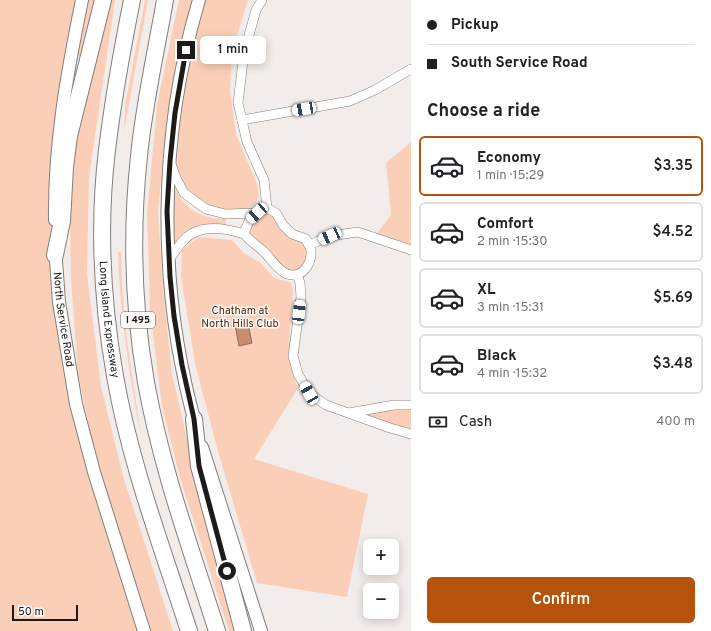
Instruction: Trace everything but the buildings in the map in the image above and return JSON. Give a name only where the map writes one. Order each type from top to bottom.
[{"type":"highway","points":[[55,255],[62,222],[65,167],[69,136],[103,0]]},
{"type":"highway","name":"Long Island Expressway","points":[[132,0],[115,88],[107,152],[103,216],[103,263],[106,312],[115,376],[129,438],[143,488],[189,631]]},
{"type":"highway","name":"I 495","points":[[165,0],[143,124],[136,188],[134,253],[138,318],[146,382],[159,445],[217,631]]},
{"type":"highway","points":[[194,419],[199,466],[243,631]]},
{"type":"main road","name":"North Service Road","points":[[82,0],[67,77],[59,130],[55,183],[55,255],[59,302],[76,404],[94,472],[144,631]]},
{"type":"main road","points":[[200,0],[186,50],[175,113],[170,161],[167,211],[172,300],[178,346],[194,419],[205,458],[261,631]]},
{"type":"street","points":[[169,260],[184,239],[197,231],[229,229],[244,234],[250,242],[261,249],[280,269],[287,274],[297,275],[306,270],[310,260],[311,249],[306,239],[292,234],[283,225],[276,213],[268,208],[264,180],[247,142],[238,103],[244,53],[256,10],[262,0]]},
{"type":"street","points":[[242,120],[350,100],[375,90],[411,69]]},
{"type":"street","points":[[170,161],[176,178],[184,193],[206,209],[225,214],[257,213]]},
{"type":"street","points":[[244,234],[248,222],[257,213],[268,208]]},
{"type":"street","points":[[309,245],[330,236],[358,232],[411,250]]},
{"type":"street","points":[[297,275],[300,283],[301,297],[293,356],[298,374],[309,393],[326,405],[411,434]]},
{"type":"street","points":[[348,413],[394,405],[411,405]]},
{"type":"green space","points":[[0,0],[82,0],[55,217],[72,384],[144,631],[0,631]]},
{"type":"green space","points":[[89,0],[96,0],[81,57],[78,55]]},
{"type":"green space","points":[[107,0],[115,0],[89,177],[87,275],[101,386],[123,476],[173,631],[150,631],[97,464],[78,374],[71,279],[69,171]]},
{"type":"green space","points":[[145,0],[148,0],[124,132],[125,105]]},
{"type":"green space","points":[[179,0],[192,0],[175,66],[164,144],[158,213],[163,289],[172,374],[190,452],[238,631],[229,631],[180,478],[162,406],[150,310],[147,214],[157,105]]},
{"type":"green space","points":[[205,0],[248,0],[232,52],[230,91],[236,134],[257,184],[259,197],[254,205],[244,210],[226,211],[201,203],[182,185],[177,171],[180,124],[191,52]]},
{"type":"green space","points":[[411,142],[411,250],[374,237],[391,215],[386,163]]},
{"type":"green space","points":[[172,181],[181,198],[192,210],[207,217],[226,219],[226,225],[193,227],[187,230],[176,241],[171,250]]},
{"type":"green space","points":[[267,208],[283,225],[306,239],[311,249],[306,270],[287,274],[250,242],[248,222]]},
{"type":"green space","name":"Chatham at North Hills Club","points":[[198,237],[232,240],[244,253],[261,263],[274,278],[290,282],[293,289],[290,326],[290,351],[291,364],[298,388],[254,459],[368,494],[347,597],[257,583],[217,448],[195,363],[181,276],[182,250]]},
{"type":"green space","points":[[118,252],[121,252],[122,286],[127,341],[141,435],[126,344]]},
{"type":"green space","points":[[411,405],[411,434],[348,413]]},
{"type":"shaded area","points":[[248,323],[252,343],[239,346],[235,325]]},
{"type":"route","points":[[186,50],[171,145],[167,211],[170,277],[174,316],[182,365],[194,419],[199,466],[227,571]]}]
